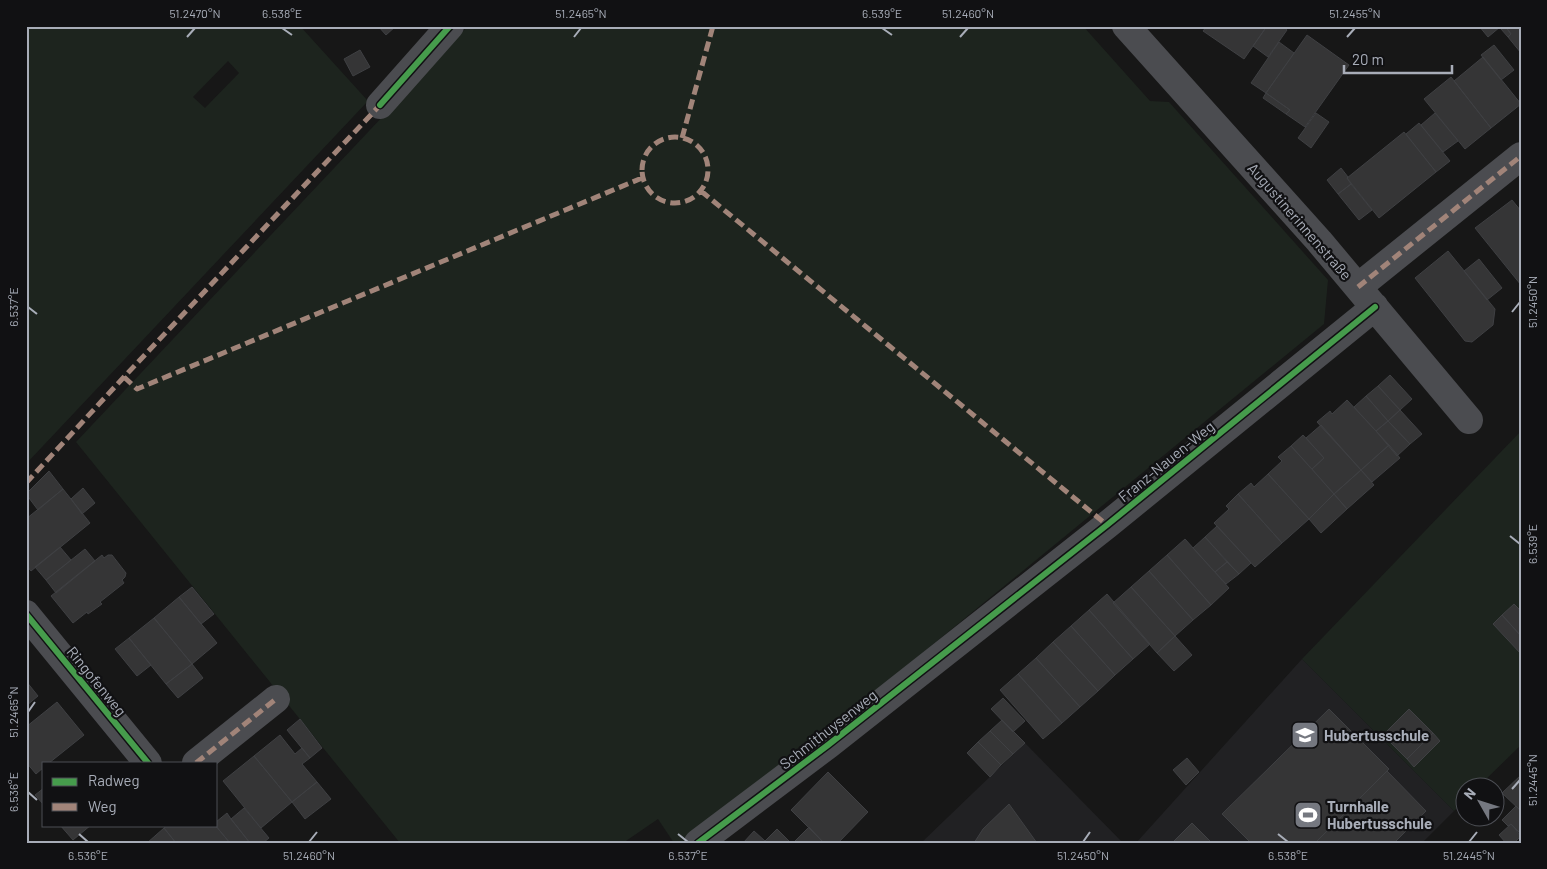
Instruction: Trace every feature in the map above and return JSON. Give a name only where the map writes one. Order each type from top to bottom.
[{"type":"street","points":[[380,105],[450,26]]},
{"type":"street","name":"Augustinerinnenstraße","points":[[1126,26],[1367,297],[1469,420]]},
{"type":"street","name":"Franz-Nauen-Weg","points":[[972,632],[1107,525],[1367,297],[1521,156]]},
{"type":"street","name":"Ringofenweg","points":[[26,614],[147,762]]},
{"type":"street","name":"Schmithuysenweg","points":[[698,843],[820,751],[972,632]]},
{"type":"street","points":[[197,762],[276,699]]},
{"type":"shaded area","points":[[26,26],[300,26],[368,101],[26,464]],"holes":[[[228,61],[239,73],[205,108],[193,97]]]},
{"type":"shaded area","points":[[468,26],[1083,26],[1150,101],[1169,102],[1328,280],[1324,324],[737,805],[681,843],[674,843],[658,819],[623,843],[400,843],[76,442]]},
{"type":"shaded area","points":[[1521,431],[1521,745],[1489,776],[1454,776],[1454,811],[1302,659]]},
{"type":"shaded area","name":"Hubertusschule","points":[[1302,659],[1454,811],[1422,843],[1136,843]]},
{"type":"shaded area","points":[[1025,743],[1123,843],[921,843]]},
{"type":"building","points":[[378,26],[396,26],[386,35]]},
{"type":"building","points":[[1207,26],[1267,26],[1244,59],[1203,31]]},
{"type":"building","points":[[1267,26],[1282,26],[1287,30],[1268,57],[1253,46]]},
{"type":"building","points":[[1479,26],[1499,26],[1500,27],[1488,37]]},
{"type":"building","points":[[1505,26],[1521,26],[1521,53],[1508,37],[1511,34]]},
{"type":"building","points":[[1505,26],[1511,34],[1508,37],[1501,29]]},
{"type":"building","points":[[1307,35],[1349,65],[1305,127],[1286,114],[1290,110],[1266,93]]},
{"type":"building","points":[[1279,42],[1294,53],[1266,93],[1251,83]]},
{"type":"building","points":[[1494,45],[1514,70],[1501,80],[1481,55]]},
{"type":"building","points":[[360,50],[370,67],[353,76],[344,59]]},
{"type":"building","points":[[1483,57],[1521,104],[1491,128],[1454,81]]},
{"type":"building","points":[[1451,77],[1491,128],[1465,149],[1424,99]]},
{"type":"building","points":[[1266,93],[1290,110],[1286,114],[1263,98]]},
{"type":"building","points":[[1316,113],[1329,122],[1311,148],[1298,138]]},
{"type":"building","points":[[1435,113],[1458,141],[1443,152],[1421,125]]},
{"type":"building","points":[[1419,123],[1450,161],[1436,172],[1406,134]]},
{"type":"building","points":[[1404,132],[1436,172],[1379,218],[1347,178]]},
{"type":"building","points":[[1341,168],[1351,184],[1338,194],[1327,180]]},
{"type":"building","points":[[1351,184],[1372,210],[1359,220],[1338,194]]},
{"type":"building","points":[[1512,200],[1521,211],[1521,285],[1475,228]]},
{"type":"building","points":[[1448,251],[1495,309],[1493,325],[1472,342],[1465,341],[1415,278]]},
{"type":"building","points":[[1479,259],[1502,288],[1487,300],[1464,271]]},
{"type":"building","points":[[1390,375],[1412,399],[1400,410],[1378,386]]},
{"type":"building","points":[[1378,386],[1400,410],[1388,421],[1366,396]]},
{"type":"building","points":[[1366,396],[1388,421],[1376,431],[1354,407]]},
{"type":"building","points":[[1347,400],[1389,445],[1361,470],[1317,422],[1330,411],[1332,414]]},
{"type":"building","points":[[1400,410],[1422,434],[1410,444],[1388,421]]},
{"type":"building","points":[[1388,421],[1410,444],[1397,456],[1376,431]]},
{"type":"building","points":[[1321,425],[1361,470],[1334,494],[1312,469],[1324,458],[1306,438]]},
{"type":"building","points":[[1303,435],[1324,458],[1312,469],[1291,446]]},
{"type":"building","points":[[1389,445],[1400,458],[1372,482],[1361,470]]},
{"type":"building","points":[[1291,446],[1334,494],[1309,519],[1268,474],[1282,461],[1278,457]]},
{"type":"building","points":[[1361,470],[1374,485],[1347,509],[1334,494]]},
{"type":"building","points":[[49,471],[63,489],[38,510],[26,494]]},
{"type":"building","points":[[1268,474],[1309,519],[1282,543],[1238,494],[1251,483],[1254,487]]},
{"type":"building","points":[[83,488],[95,503],[82,514],[71,499]]},
{"type":"building","points":[[63,489],[90,523],[31,571],[26,565],[26,526],[29,524],[26,519]]},
{"type":"building","points":[[1238,494],[1282,543],[1255,567],[1214,523],[1229,509],[1226,506]]},
{"type":"building","points":[[1334,494],[1347,509],[1321,533],[1309,519]]},
{"type":"building","points":[[1217,526],[1251,563],[1239,574],[1205,537]]},
{"type":"building","points":[[1205,537],[1227,562],[1215,572],[1193,548]]},
{"type":"building","points":[[1185,539],[1229,588],[1211,605],[1167,555]]},
{"type":"building","points":[[60,547],[71,560],[46,580],[35,567]]},
{"type":"building","points":[[85,549],[95,561],[56,593],[46,580]]},
{"type":"building","points":[[102,555],[104,558],[112,555],[126,573],[122,580],[124,583],[100,602],[102,604],[88,614],[87,612],[73,623],[51,596]]},
{"type":"building","points":[[1167,555],[1211,605],[1193,620],[1149,571]]},
{"type":"building","points":[[1227,562],[1239,574],[1226,584],[1215,572]]},
{"type":"building","points":[[1149,571],[1193,620],[1175,636],[1131,587]]},
{"type":"building","points":[[192,587],[214,614],[201,624],[179,597]]},
{"type":"building","points":[[1131,587],[1175,636],[1157,653],[1113,603]]},
{"type":"building","points":[[1107,594],[1150,644],[1133,659],[1089,610]]},
{"type":"building","points":[[179,597],[217,643],[192,664],[154,618]]},
{"type":"building","points":[[1514,604],[1521,611],[1521,636],[1502,615]]},
{"type":"building","points":[[1089,610],[1133,659],[1115,675],[1071,626]]},
{"type":"building","points":[[1502,615],[1521,636],[1521,654],[1493,624]]},
{"type":"building","points":[[154,618],[192,664],[166,684],[129,638]]},
{"type":"building","points":[[1071,626],[1115,675],[1098,691],[1053,642]]},
{"type":"building","points":[[1175,636],[1192,655],[1174,671],[1157,653]]},
{"type":"building","points":[[129,638],[151,665],[137,676],[115,649]]},
{"type":"building","points":[[1053,642],[1098,691],[1080,707],[1036,658]]},
{"type":"building","points":[[1036,658],[1080,707],[1062,723],[1018,674]]},
{"type":"building","points":[[192,664],[203,678],[178,698],[166,684]]},
{"type":"building","points":[[1018,674],[1062,723],[1043,739],[1000,690]]},
{"type":"building","points":[[26,681],[38,696],[26,706]]},
{"type":"building","points":[[1003,698],[1025,721],[1013,732],[991,709]]},
{"type":"building","points":[[57,702],[84,735],[50,762],[42,762],[42,769],[36,774],[26,762],[26,727]]},
{"type":"building","points":[[1329,709],[1389,769],[1315,843],[1251,843],[1222,814]]},
{"type":"building","points":[[1409,709],[1433,733],[1407,759],[1383,735]]},
{"type":"building","points":[[300,719],[322,748],[310,758],[287,730]]},
{"type":"building","points":[[1002,720],[1025,743],[1013,754],[990,731]]},
{"type":"building","points":[[990,731],[1013,754],[1001,765],[978,742]]},
{"type":"building","points":[[1433,733],[1440,741],[1414,767],[1407,759]]},
{"type":"building","points":[[280,735],[295,754],[302,748],[310,758],[302,764],[317,782],[292,802],[254,756]]},
{"type":"building","points":[[978,742],[1001,765],[990,777],[967,753]]},
{"type":"building","points":[[254,756],[292,802],[261,828],[223,781]]},
{"type":"building","points":[[1187,758],[1199,772],[1186,785],[1173,770]]},
{"type":"building","points":[[1387,771],[1426,811],[1394,843],[1315,843]]},
{"type":"building","points":[[828,772],[868,812],[838,843],[824,843],[791,810]]},
{"type":"building","points":[[1521,775],[1521,811],[1504,795],[1504,791]]},
{"type":"building","points":[[317,782],[331,799],[305,819],[292,802]]},
{"type":"building","points":[[42,790],[42,803],[35,795]]},
{"type":"building","points":[[1009,804],[1037,843],[974,843],[983,829]]},
{"type":"building","points":[[1516,806],[1521,811],[1521,834],[1511,824],[1508,826],[1504,822],[1504,818]]},
{"type":"building","points":[[244,808],[269,838],[263,843],[250,843],[231,819]]},
{"type":"building","points":[[227,813],[250,843],[230,843],[216,826],[218,826],[218,820]]},
{"type":"building","points":[[1192,823],[1212,843],[1172,843]]},
{"type":"building","points":[[1511,824],[1521,836],[1514,843],[1506,843],[1499,835]]},
{"type":"building","points":[[61,826],[90,826],[73,840]]},
{"type":"building","points":[[167,826],[216,826],[230,843],[176,843],[164,828]]},
{"type":"building","points":[[809,827],[824,843],[793,843]]},
{"type":"building","points":[[164,828],[176,843],[147,843]]},
{"type":"building","points":[[777,829],[791,843],[766,843],[765,841]]},
{"type":"building","points":[[754,831],[765,841],[766,843],[743,843]]},
{"type":"marked path","points":[[682,138],[713,26]]},
{"type":"marked path","points":[[26,483],[382,103]]},
{"type":"marked path","points":[[675,137],[688,140],[698,147],[705,157],[708,170],[705,183],[698,193],[688,200],[675,203],[662,200],[652,193],[645,183],[642,170],[645,157],[652,147],[662,140],[675,137]]},
{"type":"marked path","points":[[1358,287],[1521,156]]},
{"type":"marked path","points":[[124,377],[137,389],[642,178]]},
{"type":"marked path","points":[[701,191],[1107,525]]},
{"type":"marked path","points":[[197,762],[276,699]]},
{"type":"cycle path","points":[[380,105],[450,26]]},
{"type":"cycle path","points":[[698,843],[828,745],[1107,525],[1375,307]]},
{"type":"cycle path","points":[[26,614],[147,762]]},
{"type":"place","name":"Hubertusschule","points":[[1305,735]]},
{"type":"place","name":"Turnhalle Hubertusschule","points":[[1308,815]]}]
